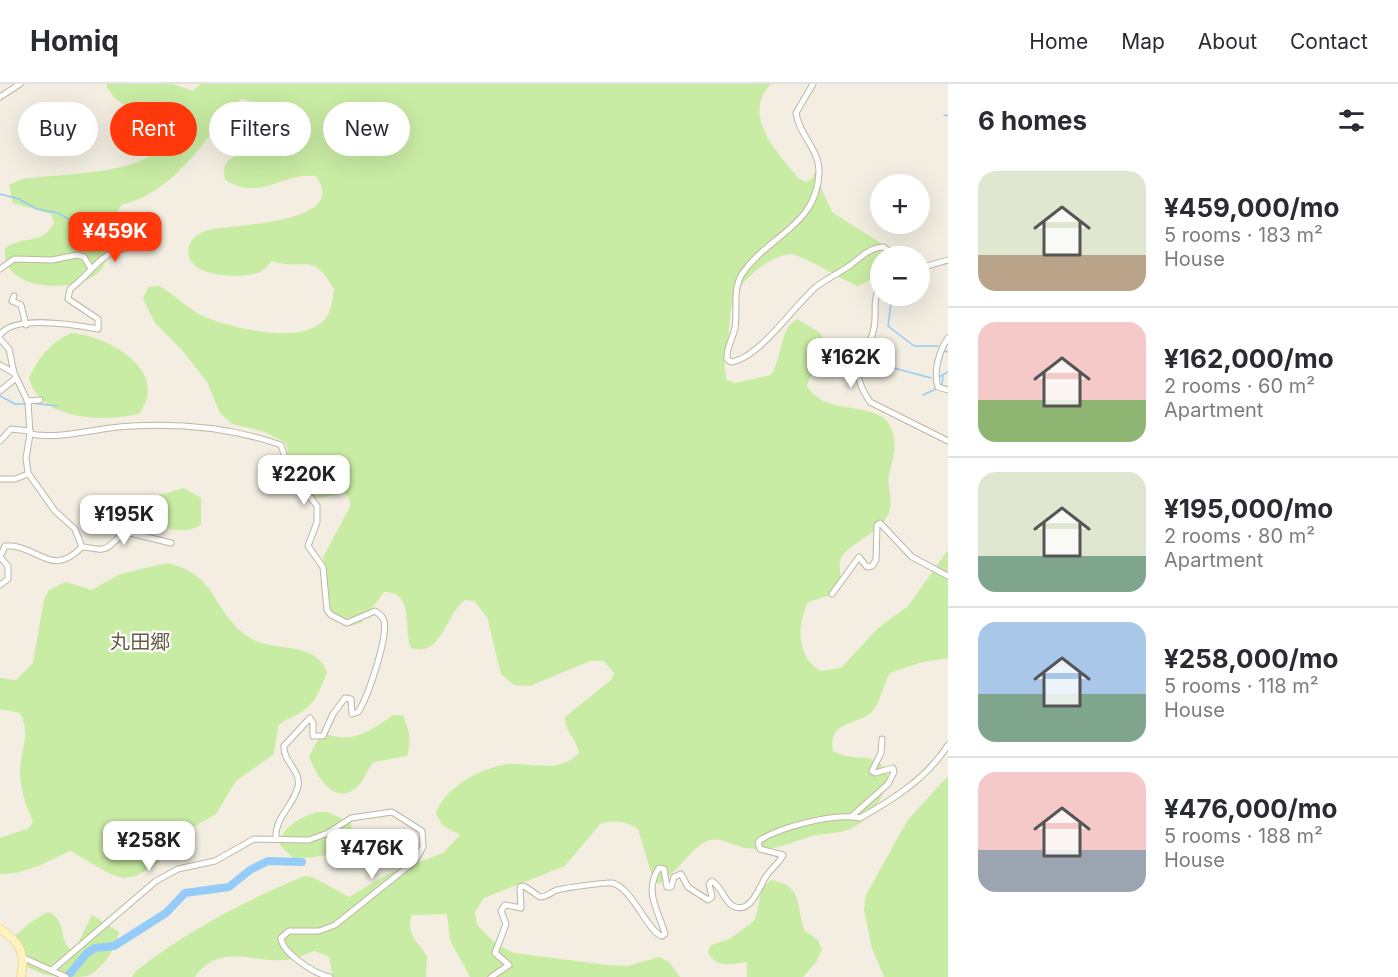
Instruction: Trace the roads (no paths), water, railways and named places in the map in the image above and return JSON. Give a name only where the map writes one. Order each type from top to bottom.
[{"type":"street","points":[[0,97],[20,84]]},
{"type":"street","points":[[813,84],[796,113],[801,130],[818,158],[819,174],[814,194],[802,219],[750,265],[738,282],[735,329],[726,358],[730,362],[742,358],[784,324],[816,287],[870,251]]},
{"type":"street","points":[[82,547],[75,529],[55,511],[28,474],[26,458],[30,432],[28,403],[15,376],[9,349],[0,337],[3,330],[26,325],[59,323],[98,329],[98,319],[68,299],[70,290],[83,280],[90,267],[112,250],[135,246]]},
{"type":"street","points":[[0,269],[14,259],[52,260],[78,255],[84,257],[90,267]]},
{"type":"street","points":[[930,265],[948,260]]},
{"type":"street","points":[[14,296],[12,301],[21,305],[26,325]]},
{"type":"street","points":[[874,306],[872,335],[859,358],[859,376],[864,393],[877,406],[948,441]]},
{"type":"street","points":[[948,338],[942,346],[935,378],[938,387],[948,390]]},
{"type":"street","points":[[0,365],[15,376]]},
{"type":"street","points":[[0,391],[15,376]]},
{"type":"street","points":[[28,403],[40,400]]},
{"type":"street","points":[[0,441],[11,429],[30,432],[91,433],[133,425],[193,425],[281,445],[289,470],[317,506],[317,522],[308,546],[323,567],[327,610],[331,615],[347,623],[375,611],[383,617],[385,623],[377,661],[358,712],[352,714],[351,699],[345,698],[333,714],[323,736],[313,736],[314,723],[310,718],[284,746],[286,761],[298,776],[298,786],[276,825],[276,839]]},
{"type":"street","points":[[0,479],[15,479],[28,474]]},
{"type":"street","points":[[832,594],[859,557],[867,567],[872,567],[876,560],[880,523],[912,557],[948,576]]},
{"type":"street","points":[[0,585],[8,579],[9,572],[0,557],[5,546],[12,546],[56,562],[65,559],[82,547],[108,548],[115,537],[132,532],[153,541],[171,543]]},
{"type":"street","points":[[491,977],[509,965],[495,953],[506,924],[501,911],[505,905],[521,908],[520,887],[524,886],[540,897],[560,890],[604,882],[616,884],[647,918],[656,933],[662,936],[665,934],[663,925],[651,895],[654,876],[659,868],[664,869],[667,887],[671,887],[674,877],[681,874],[688,887],[708,900],[712,897],[709,885],[712,881],[723,891],[730,904],[735,908],[743,907],[754,898],[783,855],[760,849],[758,843],[760,840],[795,826],[853,815],[888,784],[894,772],[893,768],[875,773],[872,771],[881,753],[882,739]]},
{"type":"street","points":[[853,815],[860,818],[921,778],[932,768],[948,744]]},
{"type":"street","points":[[52,970],[161,878],[178,869],[215,861],[254,839],[309,840],[328,833],[351,818],[385,812],[399,815],[416,825],[424,836],[423,847],[415,861],[335,925],[319,931],[290,931],[281,938],[286,951],[312,970],[330,977]]},
{"type":"street","points":[[0,929],[19,945],[24,958],[21,977]]},
{"type":"street","points":[[24,958],[66,977]]},
{"type":"waterway","points":[[944,115],[948,116]]},
{"type":"waterway","points":[[0,194],[19,199],[37,209],[58,213],[84,228],[96,241]]},
{"type":"waterway","points":[[891,306],[888,326],[914,346],[938,346]]},
{"type":"waterway","points":[[875,363],[931,378]]},
{"type":"waterway","points":[[939,377],[948,372]]},
{"type":"waterway","points":[[942,385],[943,376]]},
{"type":"waterway","points":[[923,395],[936,389]]},
{"type":"waterway","points":[[0,396],[15,404],[26,404]]},
{"type":"waterway","points":[[31,403],[57,406]]},
{"type":"waterway","points":[[67,977],[87,953],[95,948],[114,946],[166,913],[185,893],[229,887],[250,870],[268,861],[302,862]]},
{"type":"district","name":"丸田郷","points":[[140,642]]}]
